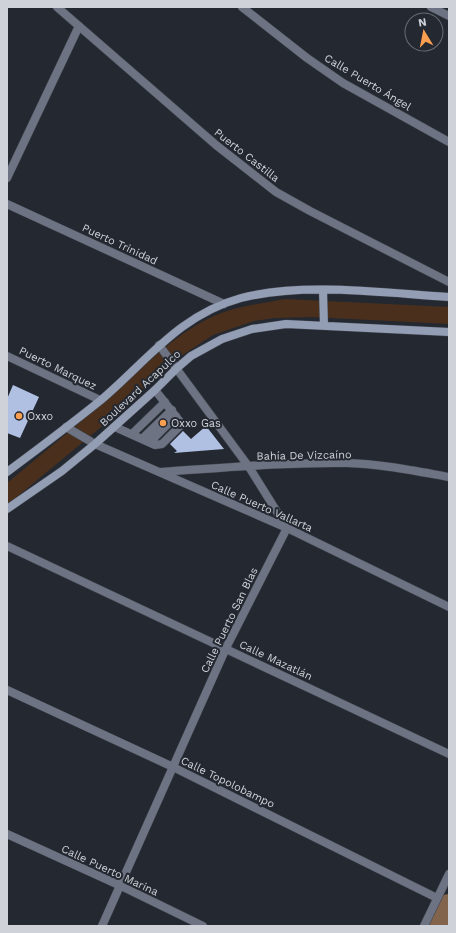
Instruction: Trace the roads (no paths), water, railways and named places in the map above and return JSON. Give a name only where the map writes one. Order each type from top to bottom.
[{"type":"main road","name":"Boulevard Acapulco","points":[[7,472],[66,428],[100,400],[126,378],[159,345],[189,322],[224,304],[241,298],[275,292],[323,290],[449,297]]},
{"type":"main road","points":[[323,290],[324,326]]},
{"type":"main road","name":"Boulevard Acapulco","points":[[7,510],[62,471],[95,444],[155,390],[176,368],[191,356],[222,339],[252,328],[286,324],[449,332]]},
{"type":"street","name":"Puerto Castilla","points":[[57,7],[216,145],[276,192],[449,282]]},
{"type":"street","name":"Calle Puerto Ángel","points":[[242,7],[307,58],[343,83],[449,142]]},
{"type":"street","points":[[431,7],[449,16]]},
{"type":"street","points":[[7,178],[79,26]]},
{"type":"street","name":"Puerto Trinidad","points":[[7,204],[224,304]]},
{"type":"street","points":[[159,345],[249,467],[287,528]]},
{"type":"street","name":"Puerto Marquez","points":[[7,356],[100,400]]},
{"type":"street","points":[[114,427],[158,445],[162,444],[181,425],[181,421],[155,390]]},
{"type":"street","points":[[132,434],[165,402]]},
{"type":"street","points":[[146,440],[174,413]]},
{"type":"street","name":"Calle Puerto Vallarta","points":[[66,428],[95,444],[287,528],[449,607]]},
{"type":"street","name":"Bahía De Vizcaíno","points":[[158,472],[348,463],[400,468],[449,477]]},
{"type":"street","name":"Calle Puerto San Blas","points":[[102,926],[226,648],[287,528]]},
{"type":"street","name":"Calle Mazatlán","points":[[7,546],[449,754]]},
{"type":"street","name":"Calle Topolobampo","points":[[7,690],[173,767],[437,898]]},
{"type":"street","name":"Calle Puerto Marina","points":[[7,834],[121,886],[203,926]]},
{"type":"street","points":[[424,926],[449,874]]},
{"type":"waterway","points":[[440,926],[449,908]]},
{"type":"place","name":"Oxxo","points":[[19,416]]},
{"type":"place","name":"Oxxo Gas","points":[[163,423]]}]
